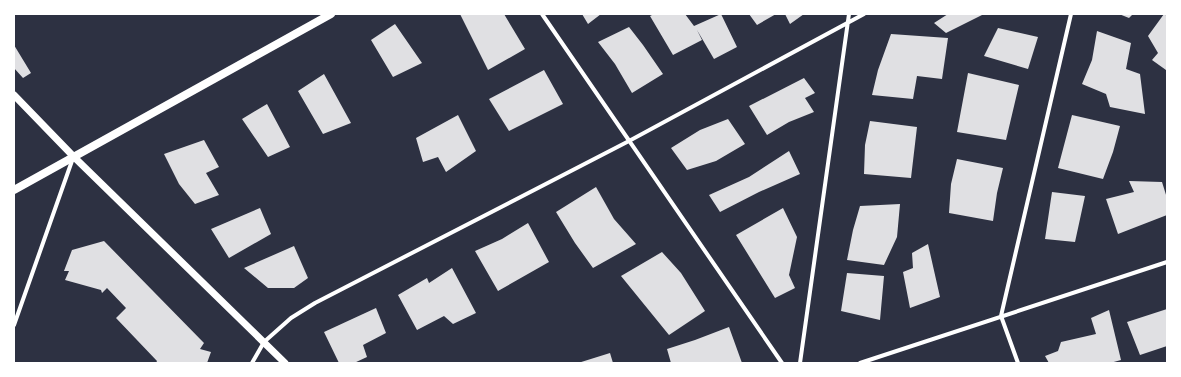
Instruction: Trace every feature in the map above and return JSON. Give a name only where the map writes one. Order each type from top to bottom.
[{"type":"main road","points":[[14,190],[331,14]]},
{"type":"street","points":[[542,14],[782,363]]},
{"type":"street","points":[[800,363],[849,14]]},
{"type":"street","points":[[252,363],[264,342],[291,318],[315,303],[629,141],[864,14]]},
{"type":"street","points":[[1018,363],[1001,316],[1071,14]]},
{"type":"street","points":[[14,95],[74,157],[284,363]]},
{"type":"street","points":[[14,325],[74,157]]},
{"type":"street","points":[[860,363],[1167,262]]},
{"type":"building","points":[[460,14],[504,14],[525,49],[488,70]]},
{"type":"building","points":[[582,14],[601,14],[588,24]]},
{"type":"building","points":[[654,14],[685,14],[694,26],[721,14],[737,47],[714,59],[697,30],[702,40],[673,55],[650,16]]},
{"type":"building","points":[[749,14],[776,14],[757,25]]},
{"type":"building","points":[[785,14],[804,14],[790,24]]},
{"type":"building","points":[[948,14],[984,14],[946,33],[934,23]]},
{"type":"building","points":[[1119,14],[1133,14],[1129,18]]},
{"type":"building","points":[[1164,14],[1167,16],[1166,70],[1152,60],[1158,53],[1148,36]]},
{"type":"building","points":[[395,24],[422,63],[393,77],[371,40]]},
{"type":"building","points":[[629,27],[663,74],[632,93],[615,64],[598,42]]},
{"type":"building","points":[[998,28],[1038,37],[1028,69],[984,56]]},
{"type":"building","points":[[1097,31],[1131,43],[1126,69],[1140,74],[1145,114],[1110,107],[1106,94],[1082,84],[1092,60]]},
{"type":"building","points":[[891,34],[948,38],[942,79],[917,76],[913,99],[872,95],[878,70]]},
{"type":"building","points":[[14,45],[31,73],[23,78],[14,68]]},
{"type":"building","points":[[544,70],[563,104],[509,131],[489,99]]},
{"type":"building","points":[[968,73],[1019,85],[1006,140],[957,132]]},
{"type":"building","points":[[324,74],[351,123],[323,134],[298,91]]},
{"type":"building","points":[[804,78],[815,93],[805,98],[814,112],[789,122],[767,135],[749,106]]},
{"type":"building","points":[[267,104],[290,147],[268,157],[242,119]]},
{"type":"building","points":[[458,115],[476,151],[446,172],[438,157],[423,162],[416,138]]},
{"type":"building","points":[[1072,115],[1120,126],[1113,152],[1103,179],[1058,168]]},
{"type":"building","points":[[728,119],[745,144],[716,161],[687,170],[671,148],[700,130]]},
{"type":"building","points":[[870,121],[917,127],[911,178],[864,174],[865,145]]},
{"type":"building","points":[[204,140],[219,167],[206,173],[219,195],[195,204],[179,184],[164,154]]},
{"type":"building","points":[[789,151],[800,174],[759,192],[720,212],[709,195],[749,177]]},
{"type":"building","points":[[957,159],[1003,168],[997,193],[993,221],[949,213],[951,184]]},
{"type":"building","points":[[1129,181],[1162,182],[1167,198],[1167,215],[1118,234],[1106,199],[1134,192]]},
{"type":"building","points":[[596,187],[614,219],[636,244],[593,268],[575,243],[556,212]]},
{"type":"building","points":[[1052,192],[1085,196],[1075,242],[1045,239]]},
{"type":"building","points":[[900,204],[897,237],[884,265],[847,260],[860,206]]},
{"type":"building","points":[[260,208],[271,234],[229,258],[211,229]]},
{"type":"building","points":[[783,208],[797,237],[789,275],[795,288],[775,298],[736,235]]},
{"type":"building","points":[[528,223],[549,262],[498,291],[475,251],[502,239]]},
{"type":"building","points":[[104,241],[204,343],[200,349],[211,352],[207,363],[156,363],[157,361],[116,318],[126,308],[107,288],[102,293],[101,290],[65,280],[69,271],[64,271],[72,250]]},
{"type":"building","points":[[928,244],[940,297],[910,308],[903,272],[913,268],[912,253]]},
{"type":"building","points":[[294,246],[308,278],[294,288],[268,288],[244,268]]},
{"type":"building","points":[[662,252],[681,273],[705,311],[669,335],[621,276]]},
{"type":"building","points":[[452,268],[476,313],[453,324],[444,316],[417,330],[398,295],[427,278],[429,283]]},
{"type":"building","points":[[847,273],[884,276],[880,320],[841,311]]},
{"type":"building","points":[[376,308],[386,333],[363,345],[367,357],[354,363],[339,363],[324,332]]},
{"type":"building","points":[[1167,309],[1167,346],[1140,355],[1127,322]]},
{"type":"building","points":[[1109,310],[1121,360],[1110,363],[1049,363],[1045,356],[1058,351],[1061,342],[1096,334],[1091,318]]},
{"type":"building","points":[[729,327],[742,363],[671,363],[667,349]]},
{"type":"building","points":[[610,353],[613,363],[578,363]]}]
